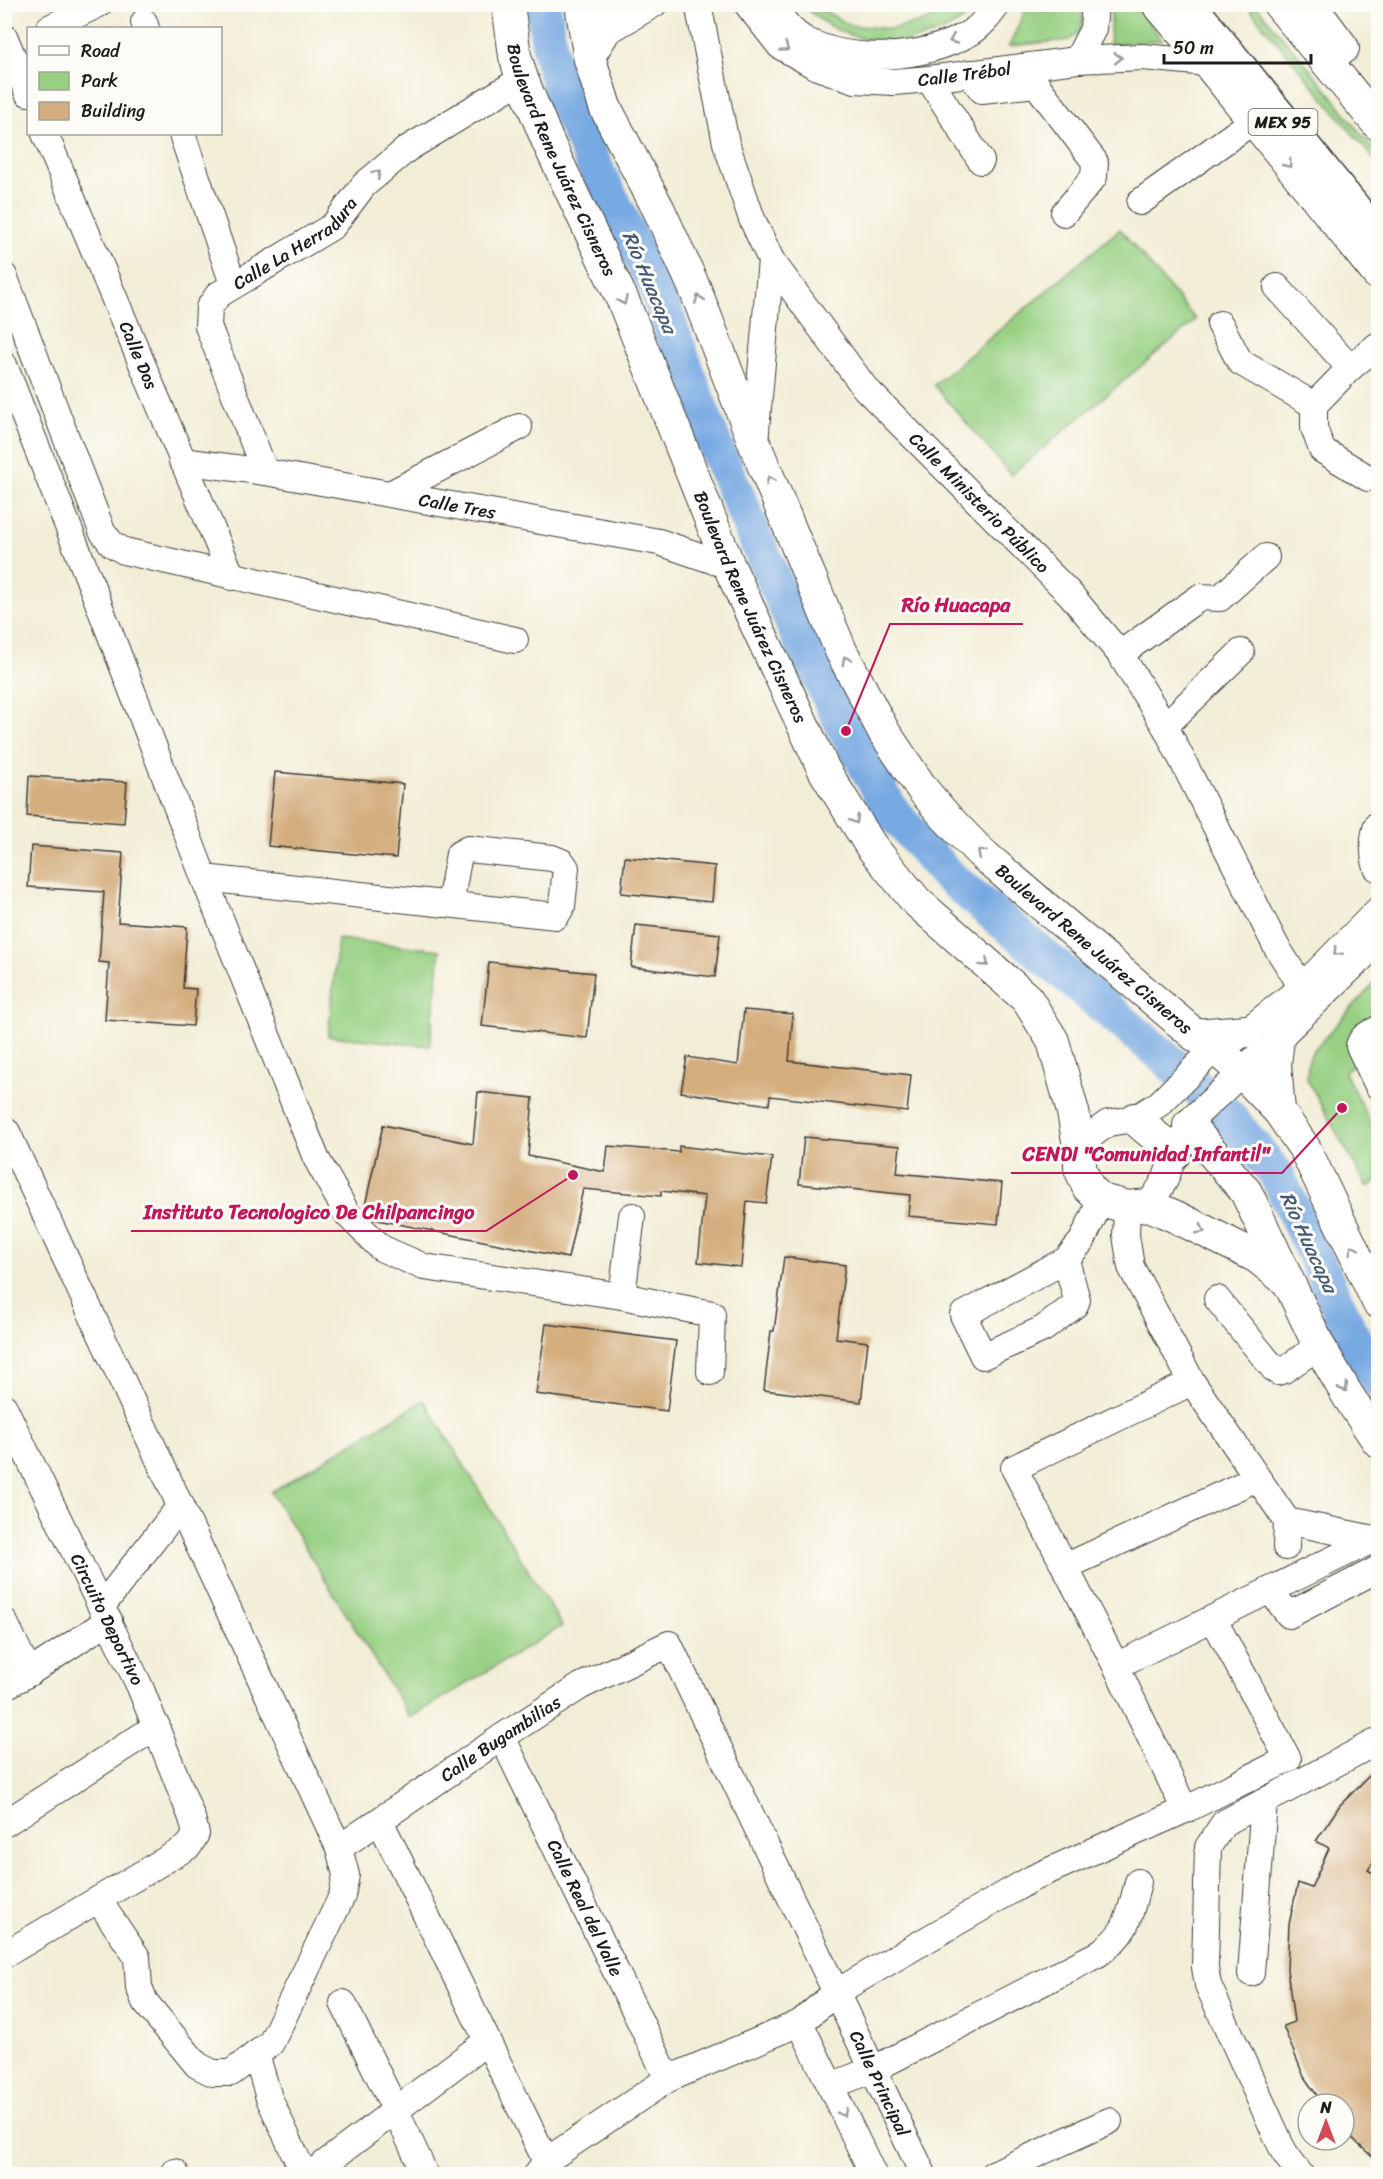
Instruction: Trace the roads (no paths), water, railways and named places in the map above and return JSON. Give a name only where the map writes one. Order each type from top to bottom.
[{"type":"highway","name":"MEX 95","points":[[1188,4],[1378,238]]},
{"type":"highway","name":"MEX 95","points":[[1210,4],[1378,204]]},
{"type":"main road","name":"Boulevard Rene Juárez Cisneros","points":[[508,4],[518,67],[548,142],[624,303],[729,566],[824,770],[871,846],[916,901],[1027,999],[1053,1041],[1073,1112],[1080,1152],[1080,1168],[1088,1187],[1257,1257],[1287,1281]]},
{"type":"main road","name":"Boulevard Rene Juárez Cisneros","points":[[581,4],[590,60],[605,107],[659,210],[695,289],[755,445],[841,651],[885,732],[923,790],[945,817],[980,852],[1279,1111],[1305,1149],[1378,1302]]},
{"type":"main road","points":[[1158,4],[1378,274]]},
{"type":"main road","points":[[1279,4],[1378,124]]},
{"type":"main road","points":[[1310,4],[1378,93]]},
{"type":"main road","points":[[1206,1048],[1246,1031]]},
{"type":"main road","points":[[1278,1039],[1275,1064],[1279,1111]]},
{"type":"main road","points":[[1136,1119],[1175,1153]]},
{"type":"main road","name":"Boulevard Rene Juárez Cisneros","points":[[1191,1122],[1246,1192],[1320,1346],[1348,1396],[1378,1441]]},
{"type":"street","points":[[51,27],[99,4]]},
{"type":"street","points":[[494,4],[498,29],[518,67]]},
{"type":"street","points":[[590,4],[628,19]]},
{"type":"street","points":[[590,60],[608,31],[654,4]]},
{"type":"street","name":"Calle Ministerio Público","points":[[698,4],[726,143],[752,219],[771,260],[865,388],[1070,594],[1119,654],[1165,726],[1276,946],[1302,987]]},
{"type":"street","name":"Calle Trébol","points":[[747,4],[780,46],[817,68],[855,81],[894,82],[976,72],[982,90],[1077,60],[1143,57],[1208,63]]},
{"type":"street","name":"Calle Trébol","points":[[772,4],[786,25],[805,40],[838,53],[892,56],[930,50],[970,33],[994,10]]},
{"type":"street","points":[[1077,60],[1093,29],[1095,4]]},
{"type":"street","points":[[976,72],[994,10]]},
{"type":"street","points":[[14,41],[27,89]]},
{"type":"street","name":"Calle La Herradura","points":[[266,472],[208,326],[208,308],[218,295],[233,284],[296,250],[333,226],[364,185],[407,149],[518,67]]},
{"type":"street","points":[[1032,76],[1095,162],[1094,177],[1064,213]]},
{"type":"street","points":[[929,79],[981,161]]},
{"type":"street","points":[[1140,202],[1253,121]]},
{"type":"street","name":"Calle Dos","points":[[45,135],[232,577]]},
{"type":"street","points":[[182,135],[233,284]]},
{"type":"street","points":[[755,445],[771,260]]},
{"type":"street","points":[[4,276],[102,531],[112,544],[124,551],[232,577],[515,640]]},
{"type":"street","points":[[1277,287],[1350,368]]},
{"type":"street","points":[[1220,324],[1240,362],[1314,405]]},
{"type":"street","points":[[1368,478],[1322,450],[1314,428],[1314,405],[1350,368],[1378,345]]},
{"type":"street","points":[[4,365],[316,1158],[348,1215],[381,1248],[423,1267],[622,1296],[712,1314],[710,1372]]},
{"type":"street","points":[[390,494],[519,427]]},
{"type":"street","name":"Calle Tres","points":[[182,460],[266,472],[659,542],[729,566]]},
{"type":"street","points":[[1119,654],[1200,597],[1220,598],[1266,557]]},
{"type":"street","points":[[1165,726],[1241,652]]},
{"type":"street","points":[[1378,824],[1374,856],[1378,868]]},
{"type":"street","points":[[204,878],[450,904]]},
{"type":"street","points":[[1246,1031],[1302,987],[1378,910]]},
{"type":"street","points":[[1066,1260],[1082,1241],[1126,1204],[1165,1180],[1175,1153],[1191,1122],[1236,1076],[1278,1039],[1378,942]]},
{"type":"street","points":[[1378,1029],[1361,1039],[1359,1046],[1378,1086]]},
{"type":"street","points":[[1080,1152],[1089,1137],[1108,1123],[1136,1119],[1169,1096],[1206,1048]]},
{"type":"street","points":[[4,1130],[7,1132],[339,1848],[346,1875],[342,1896],[271,2043],[231,2073],[213,2073],[197,2065],[145,2002],[139,1988],[136,1957],[99,1901],[4,1955]]},
{"type":"street","points":[[1126,1204],[1126,1235],[1131,1267],[1192,1382],[1287,1521],[1286,1547]]},
{"type":"street","points":[[622,1296],[632,1216]]},
{"type":"street","points":[[1217,1299],[1278,1372],[1320,1346]]},
{"type":"street","points":[[1185,1810],[1116,1666],[1014,1468],[1192,1382]]},
{"type":"street","name":"Circuito Deportivo","points":[[4,1407],[106,1613],[157,1726],[196,1834],[189,1846],[99,1901]]},
{"type":"street","points":[[1065,1567],[1257,1478]]},
{"type":"street","points":[[4,1687],[30,1673],[106,1613],[181,1505]]},
{"type":"street","points":[[1287,1521],[1376,1539]]},
{"type":"street","points":[[1116,1666],[1376,1539]]},
{"type":"street","points":[[1270,1590],[1289,1615],[1378,1569]]},
{"type":"street","points":[[380,1821],[486,2042],[541,2168],[668,2079],[800,2023],[835,1993],[1034,1878],[1185,1810],[1288,1759],[1213,1618]]},
{"type":"street","points":[[4,1621],[30,1673]]},
{"type":"street","name":"Calle Bugambilias","points":[[339,1848],[581,1686],[669,1644]]},
{"type":"street","name":"Calle Principal","points":[[669,1644],[922,2175]]},
{"type":"street","points":[[4,1824],[157,1726]]},
{"type":"street","name":"Calle Real del Valle","points":[[502,1737],[668,2079]]},
{"type":"street","points":[[1300,2175],[1274,2131],[1208,1985],[1205,1967],[1208,1847],[1224,1823],[1378,1741]]},
{"type":"street","points":[[1251,1973],[1264,1803]]},
{"type":"street","points":[[830,2086],[872,2070],[1098,1954],[1114,1943],[1126,1926],[1138,1882]]},
{"type":"street","points":[[343,2003],[425,2175]]},
{"type":"street","points":[[800,2023],[873,2175]]},
{"type":"street","points":[[311,2175],[486,2042]]},
{"type":"street","points":[[256,2054],[269,2098],[304,2175]]},
{"type":"street","points":[[993,2175],[1108,2121]]},
{"type":"waterway","name":"Río Huacapa","points":[[543,4],[551,56],[563,97],[594,165],[655,286],[710,434],[797,633],[846,731],[891,810],[947,875],[1169,1061],[1228,1116],[1277,1175],[1354,1340],[1378,1381]]},
{"type":"place","name":"Río Huacapa","points":[[846,731]]},
{"type":"place","name":"CENDI \"Comunidad Infantil\"","points":[[1342,1108]]},
{"type":"place","name":"Instituto Tecnologico De Chilpancingo","points":[[573,1175]]}]
